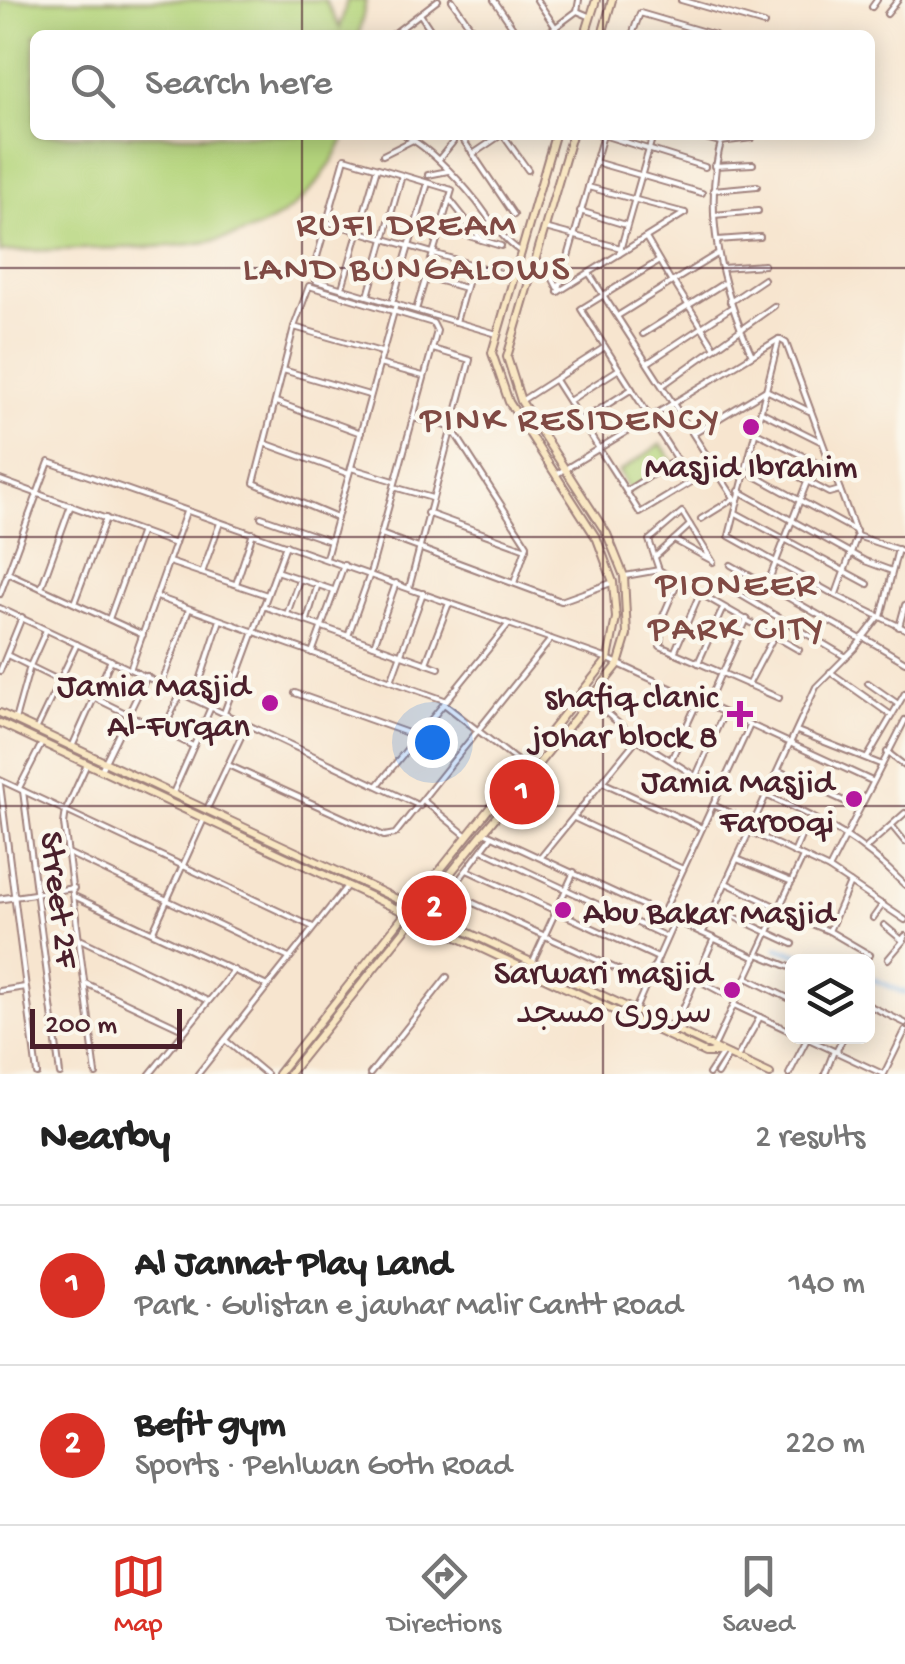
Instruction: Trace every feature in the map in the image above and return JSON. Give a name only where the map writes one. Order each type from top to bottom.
[{"type":"main road","points":[[586,30],[596,0]]},
{"type":"main road","points":[[603,30],[612,0]]},
{"type":"main road","points":[[278,1074],[608,660],[616,618],[613,582],[597,538],[509,402],[492,353],[553,140]]},
{"type":"main road","points":[[289,1074],[421,909],[488,834],[618,665],[627,635],[624,576],[607,534],[521,401],[507,357],[571,140]]},
{"type":"main road","points":[[0,713],[533,961],[714,1047],[761,1074]]},
{"type":"main road","points":[[0,723],[705,1053],[715,1051],[770,1074]]},
{"type":"street","points":[[398,30],[438,0]]},
{"type":"street","points":[[452,0],[473,30]]},
{"type":"street","points":[[494,0],[515,30]]},
{"type":"street","points":[[537,0],[556,28]]},
{"type":"street","points":[[553,30],[577,10],[579,0]]},
{"type":"street","points":[[681,0],[764,24]]},
{"type":"street","points":[[872,7],[877,0]]},
{"type":"street","points":[[887,14],[898,0]]},
{"type":"street","points":[[577,10],[590,17]]},
{"type":"street","points":[[634,30],[640,12],[699,30]]},
{"type":"street","points":[[419,13],[431,30]]},
{"type":"street","points":[[685,30],[686,26]]},
{"type":"street","points":[[383,155],[413,140],[439,160],[510,244],[520,250]]},
{"type":"street","points":[[463,140],[514,215]]},
{"type":"street","points":[[473,154],[494,140]]},
{"type":"street","points":[[506,140],[528,170]]},
{"type":"street","points":[[558,292],[602,140]]},
{"type":"street","points":[[617,140],[705,167]]},
{"type":"street","points":[[620,251],[651,140]]},
{"type":"street","points":[[721,140],[714,166],[717,240],[724,282],[752,355]]},
{"type":"street","points":[[439,160],[453,142]]},
{"type":"street","points":[[348,636],[370,574],[437,331],[432,322],[313,277],[344,159],[451,189],[451,201],[416,310]]},
{"type":"street","points":[[595,162],[702,193]]},
{"type":"street","points":[[714,166],[754,164]]},
{"type":"street","points":[[342,288],[378,168]]},
{"type":"street","points":[[428,174],[448,171]]},
{"type":"street","points":[[368,296],[402,175]]},
{"type":"street","points":[[326,558],[428,183]]},
{"type":"street","points":[[713,190],[756,186]]},
{"type":"street","points":[[558,292],[685,212],[588,187]]},
{"type":"street","points":[[451,201],[482,240]]},
{"type":"street","points":[[580,211],[626,225]]},
{"type":"street","points":[[714,215],[758,211]]},
{"type":"street","points":[[327,222],[514,277]]},
{"type":"street","points":[[442,228],[501,246]]},
{"type":"street","points":[[545,228],[620,251]]},
{"type":"street","points":[[717,240],[760,237]]},
{"type":"street","points":[[646,238],[715,348]]},
{"type":"street","points":[[619,315],[719,252]]},
{"type":"street","points":[[555,380],[640,513],[691,482],[582,309],[660,261]]},
{"type":"street","points":[[456,322],[472,265]]},
{"type":"street","points":[[722,268],[764,265]]},
{"type":"street","points":[[534,266],[550,275],[558,292]]},
{"type":"street","points":[[589,273],[736,499]]},
{"type":"street","points":[[426,277],[466,288]]},
{"type":"street","points":[[649,362],[764,280]]},
{"type":"street","points":[[644,334],[724,282]]},
{"type":"street","points":[[337,518],[255,486],[282,370],[308,286],[416,310],[498,334]]},
{"type":"street","points":[[664,385],[774,306]]},
{"type":"street","points":[[294,327],[383,352]]},
{"type":"street","points":[[556,475],[779,339]]},
{"type":"street","points":[[779,339],[736,499],[730,536],[835,596],[902,628],[905,605]]},
{"type":"street","points":[[779,339],[786,343],[808,411],[857,534],[835,596]]},
{"type":"street","points":[[521,401],[606,347]]},
{"type":"street","points":[[408,588],[470,360],[433,348]]},
{"type":"street","points":[[380,364],[425,377]]},
{"type":"street","points":[[569,402],[619,369]]},
{"type":"street","points":[[282,370],[371,396]]},
{"type":"street","points":[[582,421],[632,389]]},
{"type":"street","points":[[766,390],[808,411]]},
{"type":"street","points":[[694,433],[766,390]]},
{"type":"street","points":[[275,402],[360,433]]},
{"type":"street","points":[[760,411],[820,441]]},
{"type":"street","points":[[414,418],[451,427],[528,545],[514,583]]},
{"type":"street","points":[[754,432],[820,464],[828,462]]},
{"type":"street","points":[[264,443],[432,498]]},
{"type":"street","points":[[750,450],[829,494],[840,490]]},
{"type":"street","points":[[626,491],[676,459]]},
{"type":"street","points":[[0,594],[49,462],[608,660],[872,781]]},
{"type":"street","points":[[767,585],[800,500],[820,464]]},
{"type":"street","points":[[744,470],[857,534],[905,552]]},
{"type":"street","points":[[0,480],[175,544]]},
{"type":"street","points":[[739,491],[851,553],[892,571]]},
{"type":"street","points":[[702,519],[736,499]]},
{"type":"street","points":[[41,588],[71,506]]},
{"type":"street","points":[[130,668],[186,512]]},
{"type":"street","points":[[659,570],[649,540],[682,512],[713,562],[674,540]]},
{"type":"street","points":[[734,512],[868,584]]},
{"type":"street","points":[[427,513],[526,549]]},
{"type":"street","points":[[262,516],[330,541]]},
{"type":"street","points":[[74,602],[106,518]]},
{"type":"street","points":[[202,573],[220,523]]},
{"type":"street","points":[[655,558],[690,526]]},
{"type":"street","points":[[109,619],[141,531]]},
{"type":"street","points":[[236,584],[253,533]]},
{"type":"street","points":[[381,534],[561,601],[613,582]]},
{"type":"street","points":[[224,714],[286,545]]},
{"type":"street","points":[[704,932],[816,687],[880,618],[898,549]]},
{"type":"street","points":[[169,562],[268,594]]},
{"type":"street","points":[[312,653],[344,564]]},
{"type":"street","points":[[731,565],[905,662]]},
{"type":"street","points":[[276,570],[335,590]]},
{"type":"street","points":[[624,576],[659,570],[799,650]]},
{"type":"street","points":[[8,573],[143,635]]},
{"type":"street","points":[[288,614],[299,578]]},
{"type":"street","points":[[678,581],[663,616],[660,646],[778,698]]},
{"type":"street","points":[[374,645],[396,583]]},
{"type":"street","points":[[722,584],[846,657]]},
{"type":"street","points":[[307,620],[318,585]]},
{"type":"street","points":[[390,680],[423,593]]},
{"type":"street","points":[[674,653],[700,593]]},
{"type":"street","points":[[157,597],[446,703],[522,765]]},
{"type":"street","points":[[426,663],[449,603]]},
{"type":"street","points":[[264,606],[439,668]]},
{"type":"street","points":[[698,663],[724,606]]},
{"type":"street","points":[[0,608],[422,803],[467,836]]},
{"type":"street","points":[[162,683],[189,608]]},
{"type":"street","points":[[0,671],[22,618]]},
{"type":"street","points":[[194,699],[220,620]]},
{"type":"street","points":[[707,705],[748,620]]},
{"type":"street","points":[[378,785],[508,624]]},
{"type":"street","points":[[15,720],[30,666],[46,628]]},
{"type":"street","points":[[748,685],[775,634]]},
{"type":"street","points":[[228,765],[384,836],[395,834],[551,640]]},
{"type":"street","points":[[36,730],[78,643]]},
{"type":"street","points":[[7,655],[193,746]]},
{"type":"street","points":[[72,747],[111,659]]},
{"type":"street","points":[[830,672],[891,714]]},
{"type":"street","points":[[100,770],[146,676]]},
{"type":"street","points":[[868,683],[898,704]]},
{"type":"street","points":[[163,732],[181,693]]},
{"type":"street","points":[[295,693],[419,737]]},
{"type":"street","points":[[867,758],[905,694]]},
{"type":"street","points":[[590,699],[637,738],[719,791]]},
{"type":"street","points":[[671,760],[698,701]]},
{"type":"street","points":[[173,793],[211,707]]},
{"type":"street","points":[[696,776],[724,713]]},
{"type":"street","points":[[829,869],[905,720]]},
{"type":"street","points":[[208,809],[247,724]]},
{"type":"street","points":[[662,915],[750,725]]},
{"type":"street","points":[[797,731],[880,764]]},
{"type":"street","points":[[541,857],[637,738]]},
{"type":"street","points":[[21,789],[42,743]]},
{"type":"street","points":[[886,752],[905,766]]},
{"type":"street","points":[[87,765],[66,810],[64,824],[96,1074]]},
{"type":"street","points":[[779,771],[860,808]]},
{"type":"street","points":[[36,1074],[0,782],[313,927]]},
{"type":"street","points":[[602,782],[702,828]]},
{"type":"street","name":"Street 2F","points":[[21,789],[60,1074]]},
{"type":"street","points":[[768,796],[846,834],[905,885]]},
{"type":"street","points":[[712,805],[754,824]]},
{"type":"street","points":[[866,848],[905,813]]},
{"type":"street","points":[[573,817],[683,869]]},
{"type":"street","points":[[153,931],[204,819]]},
{"type":"street","points":[[891,826],[904,838]]},
{"type":"street","points":[[750,832],[829,869],[905,920]]},
{"type":"street","points":[[794,852],[803,832]]},
{"type":"street","points":[[647,983],[454,894],[452,889],[482,850],[488,834],[662,915],[785,966]]},
{"type":"street","points":[[482,850],[668,937]]},
{"type":"street","points":[[68,853],[289,958]]},
{"type":"street","points":[[714,1047],[803,857]]},
{"type":"street","points":[[738,859],[792,882]]},
{"type":"street","points":[[467,870],[658,958]]},
{"type":"street","points":[[533,961],[574,872]]},
{"type":"street","points":[[726,883],[829,931],[868,954]]},
{"type":"street","points":[[829,931],[850,883]]},
{"type":"street","points":[[198,1074],[348,885]]},
{"type":"street","points":[[0,899],[74,888]]},
{"type":"street","points":[[75,896],[267,986]]},
{"type":"street","points":[[872,918],[883,904]]},
{"type":"street","points":[[715,908],[792,944]]},
{"type":"street","points":[[635,1010],[675,920]]},
{"type":"street","points":[[884,925],[904,938],[888,959]]},
{"type":"street","points":[[674,1029],[714,938]]},
{"type":"street","points":[[79,939],[208,1001]]},
{"type":"street","points":[[654,966],[695,982],[785,1029]]},
{"type":"street","points":[[150,1074],[234,970]]},
{"type":"street","points":[[370,1074],[446,978]]},
{"type":"street","points":[[747,978],[785,997]]},
{"type":"street","points":[[85,983],[185,1030]]},
{"type":"street","points":[[0,990],[24,987]]},
{"type":"street","points":[[875,1008],[905,1023]]},
{"type":"street","points":[[717,1074],[760,1017]]},
{"type":"street","points":[[54,1031],[90,1027]]},
{"type":"street","points":[[819,1044],[884,1074],[905,1031]]},
{"type":"street","points":[[224,1040],[266,1074]]},
{"type":"street","points":[[789,1074],[802,1044]]},
{"type":"street","points":[[825,1074],[840,1044]]},
{"type":"street","points":[[896,1048],[905,1052]]},
{"type":"street","points":[[709,1074],[729,1056]]},
{"type":"green space","points":[[0,0],[325,0],[340,28],[347,0],[366,0],[360,30],[30,30],[30,140],[343,140],[324,173],[303,198],[279,217],[253,230],[224,239],[160,247],[0,252]]},
{"type":"green space","points":[[661,444],[673,462],[630,491],[619,472]]},
{"type":"waterway","points":[[777,948],[797,954]]},
{"type":"waterway","points":[[875,980],[905,993]]},
{"type":"place","name":"Masjid Ibrahim","points":[[751,427]]},
{"type":"place","name":"Jamia Masjid Al-Furqan","points":[[270,703]]},
{"type":"place","name":"shafiq clanic johar block 8","points":[[740,714]]},
{"type":"place","name":"Al Jannat Play Land","points":[[522,792]]},
{"type":"place","name":"Jamia Masjid Farooqi","points":[[854,799]]},
{"type":"place","name":"Befit gym","points":[[434,908]]},
{"type":"place","name":"Abu Bakar Masjid","points":[[563,910]]},
{"type":"place","name":"Sarwari masjid سروری مسجد","points":[[732,990]]},
{"type":"district","name":"RUFI DREAM LAND BUNGALOWS","points":[[407,243]]},
{"type":"district","name":"PINK RESIDENCY","points":[[571,416]]},
{"type":"district","name":"PIONEER PARK CITY","points":[[737,603]]}]
